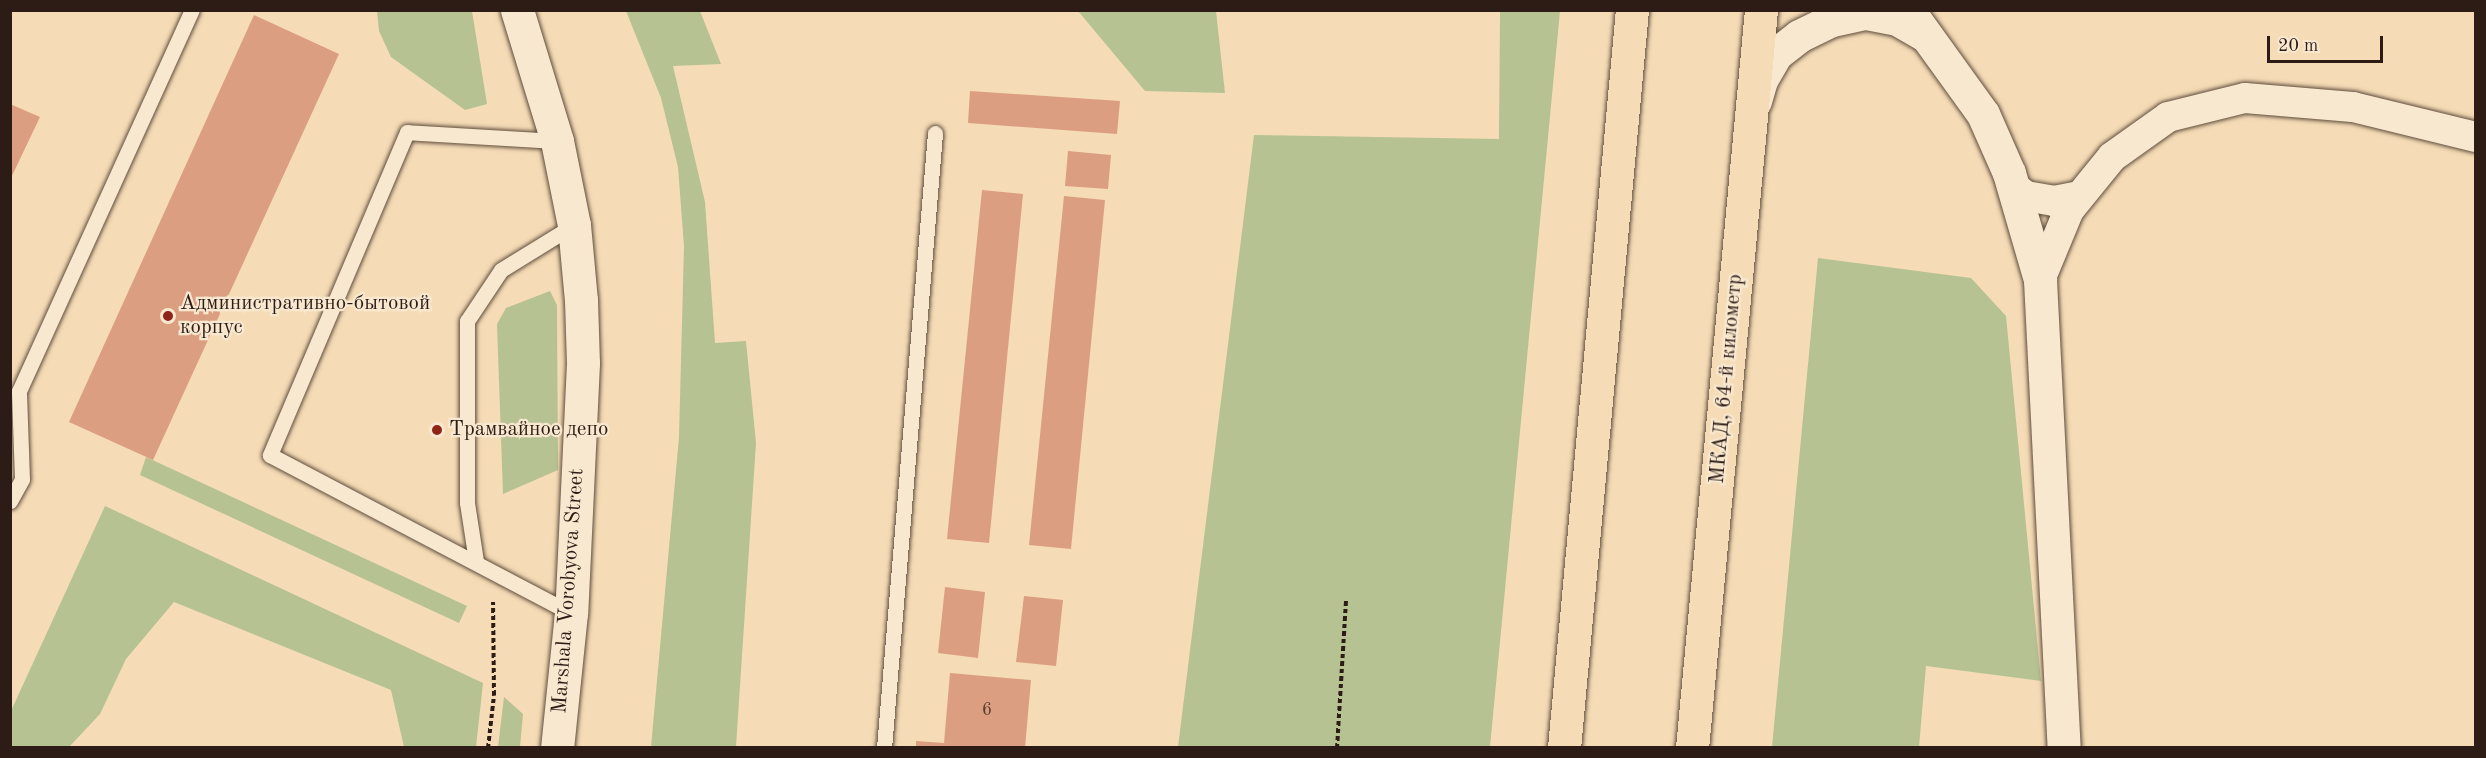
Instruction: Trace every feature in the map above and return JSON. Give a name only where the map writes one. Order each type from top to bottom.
[{"type":"highway","points":[[1564,747],[1632,10]]},
{"type":"highway","name":"МКАД, 64-й километр","points":[[1692,747],[1761,10]]},
{"type":"street","name":"Marshala Vorobyova Street","points":[[517,10],[557,141],[574,225],[584,363],[571,613],[557,747]]},
{"type":"street","points":[[1753,109],[1761,80],[1776,54],[1799,36],[1832,20],[1866,14],[1918,23],[1983,114],[2013,186],[2040,280],[2064,747]]},
{"type":"street","points":[[2040,280],[2069,210],[2112,157],[2168,117],[2245,98],[2353,107],[2475,137]]},
{"type":"street","points":[[2013,186],[2026,196],[2054,201],[2080,196]]},
{"type":"lane","points":[[10,501],[22,478],[19,391],[192,10]]},
{"type":"lane","points":[[557,141],[407,132],[270,454],[571,613]]},
{"type":"lane","points":[[884,747],[935,133]]},
{"type":"lane","points":[[476,561],[467,503],[467,321],[501,270],[574,225]]},
{"type":"path","points":[[488,747],[494,695],[493,570]]},
{"type":"path","points":[[1337,747],[1346,599]]},
{"type":"green space","points":[[377,11],[472,11],[487,104],[465,110],[391,57],[379,31]]},
{"type":"green space","points":[[626,11],[700,11],[721,64],[673,66],[705,202],[715,343],[746,341],[756,443],[736,747],[651,747],[679,437],[684,246],[678,167],[661,98]]},
{"type":"green space","points":[[1078,11],[1216,11],[1225,93],[1145,91]]},
{"type":"green space","points":[[1500,11],[1560,11],[1490,747],[1178,747],[1254,135],[1499,139]]},
{"type":"green space","points":[[1818,258],[1971,278],[2006,316],[2041,681],[1926,666],[1919,747],[1772,747]]},
{"type":"green space","points":[[550,291],[557,305],[558,470],[503,494],[497,324],[506,308]]},
{"type":"green space","points":[[146,457],[467,606],[459,623],[140,475]]},
{"type":"green space","points":[[105,506],[483,683],[476,747],[404,747],[391,690],[174,602],[126,659],[100,714],[69,747],[11,747],[11,711]]},
{"type":"green space","points":[[504,697],[523,714],[520,747],[498,747]]},
{"type":"building","name":"Административно-бытовой корпус","points":[[254,15],[339,54],[153,460],[69,422]]},
{"type":"building","points":[[970,91],[1120,101],[1117,134],[968,123]]},
{"type":"building","points":[[10,104],[40,117],[10,180]]},
{"type":"building","points":[[1068,151],[1111,155],[1108,189],[1065,186]]},
{"type":"building","points":[[982,190],[1023,194],[989,543],[947,539]]},
{"type":"building","points":[[1064,196],[1105,200],[1071,549],[1029,545]]},
{"type":"building","points":[[945,587],[985,592],[978,658],[938,653]]},
{"type":"building","points":[[1024,596],[1063,600],[1056,666],[1016,662]]},
{"type":"building","points":[[950,673],[1031,680],[1025,748],[916,748],[916,741],[944,743]]},
{"type":"place","name":"Административно-бытовой корпус","points":[[168,316]]},
{"type":"place","name":"Трамвайное депо","points":[[437,430]]}]
